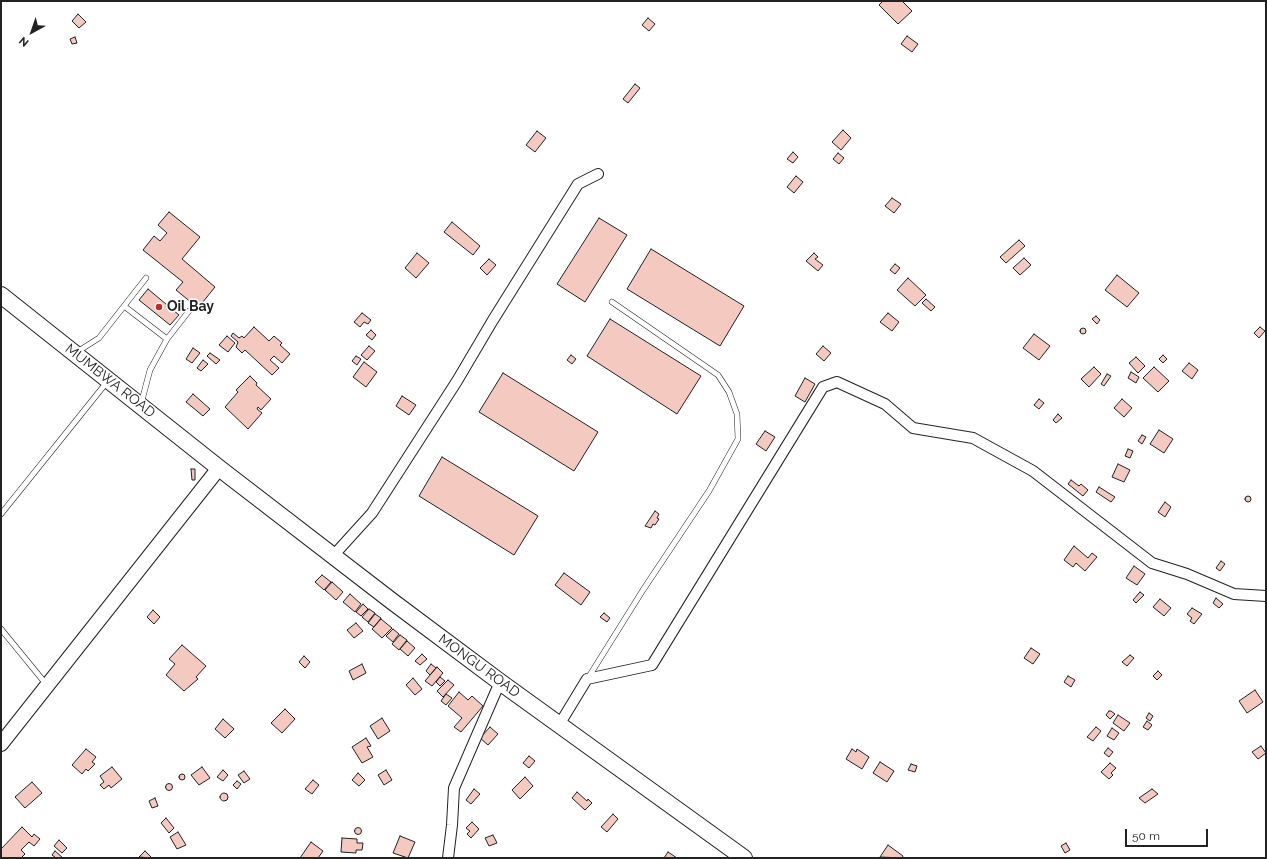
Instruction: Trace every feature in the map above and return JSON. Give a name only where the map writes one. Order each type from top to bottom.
[{"type":"main road","name":"MUMBWA ROAD","points":[[1,295],[141,405],[218,468]]},
{"type":"main road","name":"MONGU ROAD","points":[[218,468],[500,682],[744,858]]},
{"type":"main road","points":[[1,744],[218,468]]},
{"type":"street","points":[[333,556],[372,514],[457,381],[578,184],[598,174]]},
{"type":"street","points":[[559,725],[587,679],[652,665],[823,387],[837,382],[885,404],[913,428],[973,438],[1033,471],[1152,563],[1187,574],[1234,594],[1266,596]]},
{"type":"street","points":[[448,858],[454,788],[500,682]]},
{"type":"lane","points":[[75,353],[99,338],[146,278]]},
{"type":"lane","points":[[587,679],[643,590],[709,491],[738,439],[737,414],[729,392],[718,376],[612,302]]},
{"type":"lane","points":[[124,306],[167,339]]},
{"type":"lane","points":[[141,405],[150,370],[167,339],[189,311]]},
{"type":"lane","points":[[1,514],[108,380]]},
{"type":"lane","points":[[1,630],[46,685]]},
{"type":"building","points":[[883,1],[902,1],[912,11],[898,24],[879,5]]},
{"type":"building","points":[[78,14],[86,22],[79,28],[72,21]]},
{"type":"building","points":[[648,18],[655,24],[649,31],[642,25]]},
{"type":"building","points":[[907,36],[918,44],[912,52],[901,44]]},
{"type":"building","points":[[75,37],[77,43],[72,44],[70,39]]},
{"type":"building","points":[[635,84],[640,88],[628,103],[623,99]]},
{"type":"building","points":[[843,130],[851,138],[841,150],[832,142]]},
{"type":"building","points":[[537,131],[546,138],[535,152],[526,145]]},
{"type":"building","points":[[793,152],[798,157],[793,163],[787,159]]},
{"type":"building","points":[[838,153],[844,158],[839,164],[833,159]]},
{"type":"building","points":[[796,176],[803,182],[794,193],[787,187]]},
{"type":"building","points":[[892,198],[901,204],[894,213],[885,206]]},
{"type":"building","points":[[169,212],[200,237],[182,259],[215,287],[198,308],[176,290],[183,282],[143,250],[154,236],[160,241],[167,233],[158,225]]},
{"type":"building","points":[[599,218],[627,235],[585,302],[557,284]]},
{"type":"building","points":[[452,222],[480,246],[473,255],[444,232]]},
{"type":"building","points":[[1019,240],[1025,246],[1006,263],[1000,257]]},
{"type":"building","points":[[651,249],[744,306],[720,346],[627,289]]},
{"type":"building","points":[[417,253],[429,263],[416,278],[405,268]]},
{"type":"building","points":[[814,253],[818,257],[815,259],[823,265],[818,271],[806,261]]},
{"type":"building","points":[[1024,258],[1031,265],[1020,275],[1013,268]]},
{"type":"building","points":[[489,259],[496,265],[487,275],[480,268]]},
{"type":"building","points":[[895,264],[900,268],[895,274],[890,270]]},
{"type":"building","points":[[1117,275],[1139,293],[1127,307],[1105,290]]},
{"type":"building","points":[[908,278],[926,295],[915,306],[897,290]]},
{"type":"building","name":"Oil Bay","points":[[148,289],[179,315],[170,325],[139,300]]},
{"type":"building","points":[[926,299],[935,307],[931,311],[922,303]]},
{"type":"building","points":[[362,313],[371,320],[368,324],[364,322],[360,327],[354,322]]},
{"type":"building","points":[[888,313],[899,322],[892,331],[880,322]]},
{"type":"building","points":[[1096,316],[1100,320],[1097,324],[1092,319]]},
{"type":"building","points":[[610,319],[701,376],[677,414],[587,356]]},
{"type":"building","points":[[254,327],[269,341],[274,336],[282,343],[280,345],[290,354],[282,363],[274,356],[270,360],[279,368],[272,375],[245,350],[242,353],[236,347],[238,342],[231,336],[233,333],[239,338],[242,336],[244,338]]},
{"type":"building","points":[[1260,327],[1265,331],[1259,338],[1254,333]]},
{"type":"building","points":[[1083,328],[1086,331],[1083,334],[1080,331]]},
{"type":"building","points":[[371,330],[376,335],[372,340],[366,335]]},
{"type":"building","points":[[1034,334],[1050,346],[1039,360],[1023,348]]},
{"type":"building","points":[[227,336],[235,343],[228,352],[219,345]]},
{"type":"building","points":[[369,346],[375,351],[367,360],[361,355]]},
{"type":"building","points":[[823,346],[831,353],[824,361],[816,354]]},
{"type":"building","points":[[193,348],[200,353],[192,363],[186,359]]},
{"type":"building","points":[[210,353],[220,360],[216,364],[207,356]]},
{"type":"building","points":[[571,355],[576,359],[572,364],[567,360]]},
{"type":"building","points":[[1163,355],[1167,359],[1163,363],[1159,359]]},
{"type":"building","points":[[356,356],[361,359],[357,365],[352,361]]},
{"type":"building","points":[[1136,357],[1145,366],[1138,373],[1129,363]]},
{"type":"building","points":[[203,360],[208,364],[201,371],[197,368]]},
{"type":"building","points":[[364,362],[377,372],[366,387],[353,377]]},
{"type":"building","points":[[1189,363],[1198,370],[1192,379],[1182,371]]},
{"type":"building","points":[[1094,367],[1101,374],[1089,387],[1081,379]]},
{"type":"building","points":[[1154,367],[1169,381],[1158,392],[1143,378]]},
{"type":"building","points":[[1131,372],[1139,377],[1136,383],[1128,378]]},
{"type":"building","points":[[503,373],[598,432],[574,471],[479,412]]},
{"type":"building","points":[[1107,374],[1111,376],[1104,386],[1101,384]]},
{"type":"building","points":[[250,376],[257,383],[256,385],[271,399],[261,410],[258,407],[257,409],[262,413],[248,429],[225,407],[238,392],[236,390]]},
{"type":"building","points":[[805,378],[815,384],[805,402],[795,396]]},
{"type":"building","points":[[193,394],[210,409],[203,416],[186,402]]},
{"type":"building","points":[[402,396],[416,405],[409,415],[396,406]]},
{"type":"building","points":[[1039,399],[1044,403],[1039,409],[1034,405]]},
{"type":"building","points":[[1122,399],[1132,408],[1124,417],[1114,408]]},
{"type":"building","points":[[1058,414],[1062,418],[1056,423],[1053,420]]},
{"type":"building","points":[[1159,430],[1173,439],[1164,453],[1150,444]]},
{"type":"building","points":[[765,431],[775,437],[766,451],[756,444]]},
{"type":"building","points":[[1142,435],[1146,437],[1142,444],[1138,441]]},
{"type":"building","points":[[1128,449],[1133,451],[1130,458],[1125,456]]},
{"type":"building","points":[[442,457],[538,516],[514,555],[419,496]]},
{"type":"building","points":[[1118,464],[1130,470],[1124,482],[1112,477]]},
{"type":"building","points":[[191,469],[195,469],[195,480],[192,480]]},
{"type":"building","points":[[1071,480],[1079,486],[1081,484],[1088,490],[1083,496],[1068,484]]},
{"type":"building","points":[[1099,487],[1115,497],[1111,502],[1096,492]]},
{"type":"building","points":[[1248,496],[1251,499],[1248,502],[1245,499]]},
{"type":"building","points":[[1165,502],[1171,507],[1165,517],[1158,512]]},
{"type":"building","points":[[655,511],[659,514],[657,518],[659,519],[655,525],[653,524],[651,528],[645,526]]},
{"type":"building","points":[[1074,546],[1088,558],[1092,553],[1097,557],[1085,571],[1076,563],[1073,567],[1064,560]]},
{"type":"building","points":[[1221,561],[1225,564],[1220,571],[1216,568]]},
{"type":"building","points":[[1134,566],[1145,574],[1137,585],[1126,578]]},
{"type":"building","points":[[564,573],[590,592],[581,605],[555,585]]},
{"type":"building","points":[[322,575],[331,582],[324,590],[315,582]]},
{"type":"building","points":[[332,582],[343,592],[336,600],[325,590]]},
{"type":"building","points":[[1140,592],[1144,595],[1136,603],[1133,600]]},
{"type":"building","points":[[350,594],[361,604],[355,612],[343,602]]},
{"type":"building","points":[[1216,598],[1223,604],[1219,608],[1213,603]]},
{"type":"building","points":[[1160,599],[1171,608],[1164,616],[1153,607]]},
{"type":"building","points":[[363,604],[368,609],[361,616],[356,612]]},
{"type":"building","points":[[1192,608],[1202,614],[1194,624],[1190,621],[1192,618],[1187,614]]},
{"type":"building","points":[[369,609],[375,613],[368,622],[362,617]]},
{"type":"building","points":[[153,610],[160,617],[154,624],[147,617]]},
{"type":"building","points":[[604,613],[610,618],[607,622],[600,617]]},
{"type":"building","points":[[375,614],[381,618],[374,627],[368,623]]},
{"type":"building","points":[[381,619],[392,628],[382,638],[372,629]]},
{"type":"building","points":[[356,623],[363,631],[354,638],[347,630]]},
{"type":"building","points":[[393,629],[399,634],[393,642],[386,636]]},
{"type":"building","points":[[400,635],[407,640],[399,650],[392,644]]},
{"type":"building","points":[[407,641],[415,648],[408,656],[400,649]]},
{"type":"building","points":[[182,645],[206,666],[196,677],[198,679],[184,691],[166,675],[175,664],[169,659]]},
{"type":"building","points":[[1031,648],[1040,654],[1033,664],[1024,658]]},
{"type":"building","points":[[422,654],[427,659],[420,665],[415,661]]},
{"type":"building","points":[[1130,655],[1134,658],[1127,666],[1122,662]]},
{"type":"building","points":[[304,656],[310,662],[305,668],[299,662]]},
{"type":"building","points":[[362,664],[366,673],[353,680],[349,671]]},
{"type":"building","points":[[431,664],[436,668],[430,675],[426,671]]},
{"type":"building","points":[[437,667],[443,673],[432,686],[425,681]]},
{"type":"building","points":[[1158,671],[1162,675],[1157,680],[1153,676]]},
{"type":"building","points":[[1068,676],[1075,680],[1071,687],[1064,682]]},
{"type":"building","points":[[440,677],[445,681],[440,686],[436,682]]},
{"type":"building","points":[[413,678],[422,689],[415,695],[406,685]]},
{"type":"building","points":[[448,680],[454,685],[443,697],[437,691]]},
{"type":"building","points":[[1255,690],[1263,702],[1247,713],[1239,701]]},
{"type":"building","points":[[459,692],[468,700],[472,696],[483,706],[461,732],[454,727],[462,718],[448,706]]},
{"type":"building","points":[[446,694],[452,698],[446,705],[441,701]]},
{"type":"building","points":[[285,709],[295,719],[282,733],[271,723]]},
{"type":"building","points":[[1109,711],[1115,714],[1110,719],[1106,715]]},
{"type":"building","points":[[1149,713],[1153,716],[1150,721],[1146,718]]},
{"type":"building","points":[[1118,715],[1130,723],[1124,731],[1113,723]]},
{"type":"building","points":[[382,718],[390,731],[378,739],[370,726]]},
{"type":"building","points":[[223,719],[234,729],[225,738],[215,729]]},
{"type":"building","points":[[1147,721],[1152,725],[1148,730],[1143,727]]},
{"type":"building","points":[[490,727],[498,734],[488,745],[480,738]]},
{"type":"building","points":[[1096,727],[1101,731],[1093,741],[1087,737]]},
{"type":"building","points":[[1112,728],[1119,733],[1114,740],[1107,736]]},
{"type":"building","points":[[366,738],[371,746],[367,747],[373,757],[362,763],[352,747]]},
{"type":"building","points":[[1261,746],[1266,753],[1258,759],[1252,752]]},
{"type":"building","points":[[1108,748],[1113,752],[1109,757],[1104,753]]},
{"type":"building","points":[[86,749],[96,757],[92,762],[95,764],[88,771],[86,769],[82,774],[72,765]]},
{"type":"building","points":[[852,749],[856,752],[857,749],[869,757],[862,769],[846,759]]},
{"type":"building","points":[[529,756],[535,761],[529,768],[523,763]]},
{"type":"building","points":[[880,762],[894,771],[887,782],[873,773]]},
{"type":"building","points":[[1110,763],[1116,768],[1111,773],[1113,775],[1109,779],[1101,772]]},
{"type":"building","points":[[911,764],[917,766],[915,772],[908,770]]},
{"type":"building","points":[[112,767],[122,779],[111,788],[109,785],[104,789],[100,785],[104,782],[100,776]]},
{"type":"building","points":[[202,767],[210,778],[199,785],[191,775]]},
{"type":"building","points":[[223,770],[228,775],[223,781],[217,777]]},
{"type":"building","points":[[386,770],[392,780],[384,785],[378,775]]},
{"type":"building","points":[[244,771],[250,779],[244,783],[238,775]]},
{"type":"building","points":[[358,773],[365,780],[359,786],[352,780]]},
{"type":"building","points":[[182,774],[185,777],[182,780],[179,777]]},
{"type":"building","points":[[525,777],[533,786],[520,799],[512,790]]},
{"type":"building","points":[[313,780],[319,785],[312,794],[305,789]]},
{"type":"building","points":[[237,781],[241,784],[237,789],[233,785]]},
{"type":"building","points":[[32,782],[42,793],[25,808],[15,797]]},
{"type":"building","points":[[169,783],[172,784],[172,790],[169,791],[166,790],[165,787],[166,784]]},
{"type":"building","points":[[474,789],[480,794],[471,804],[466,800]]},
{"type":"building","points":[[1152,789],[1158,794],[1145,803],[1139,798]]},
{"type":"building","points":[[577,792],[587,801],[588,799],[592,803],[585,810],[572,798]]},
{"type":"building","points":[[222,793],[226,793],[228,797],[226,801],[222,801],[220,799],[220,795]]},
{"type":"building","points":[[155,798],[158,806],[152,808],[149,801]]},
{"type":"building","points":[[613,814],[618,819],[607,832],[601,827]]},
{"type":"building","points":[[166,818],[174,828],[169,833],[161,823]]},
{"type":"building","points":[[472,822],[479,829],[471,838],[467,834],[470,831],[466,828]]},
{"type":"building","points":[[22,827],[32,837],[34,834],[40,839],[34,846],[29,842],[21,850],[25,854],[21,858],[1,858],[1,849]]},
{"type":"building","points":[[358,827],[362,831],[358,835],[354,831]]},
{"type":"building","points":[[178,832],[186,845],[177,849],[170,837]]},
{"type":"building","points":[[493,835],[497,843],[489,846],[485,838]]},
{"type":"building","points":[[400,836],[415,842],[408,858],[393,853]]},
{"type":"building","points":[[342,838],[357,839],[357,843],[363,843],[362,850],[356,850],[356,853],[341,852]]},
{"type":"building","points":[[59,840],[67,848],[62,853],[54,846]]},
{"type":"building","points":[[311,842],[323,851],[318,858],[300,858]]},
{"type":"building","points":[[1066,843],[1070,850],[1065,853],[1061,846]]},
{"type":"building","points":[[888,845],[903,856],[902,858],[880,857]]},
{"type":"building","points":[[55,851],[63,858],[56,858],[52,855]]},
{"type":"building","points":[[145,851],[152,858],[139,857]]},
{"type":"building","points":[[668,852],[677,858],[664,858]]},
{"type":"place","name":"Oil Bay","points":[[159,307]]}]
